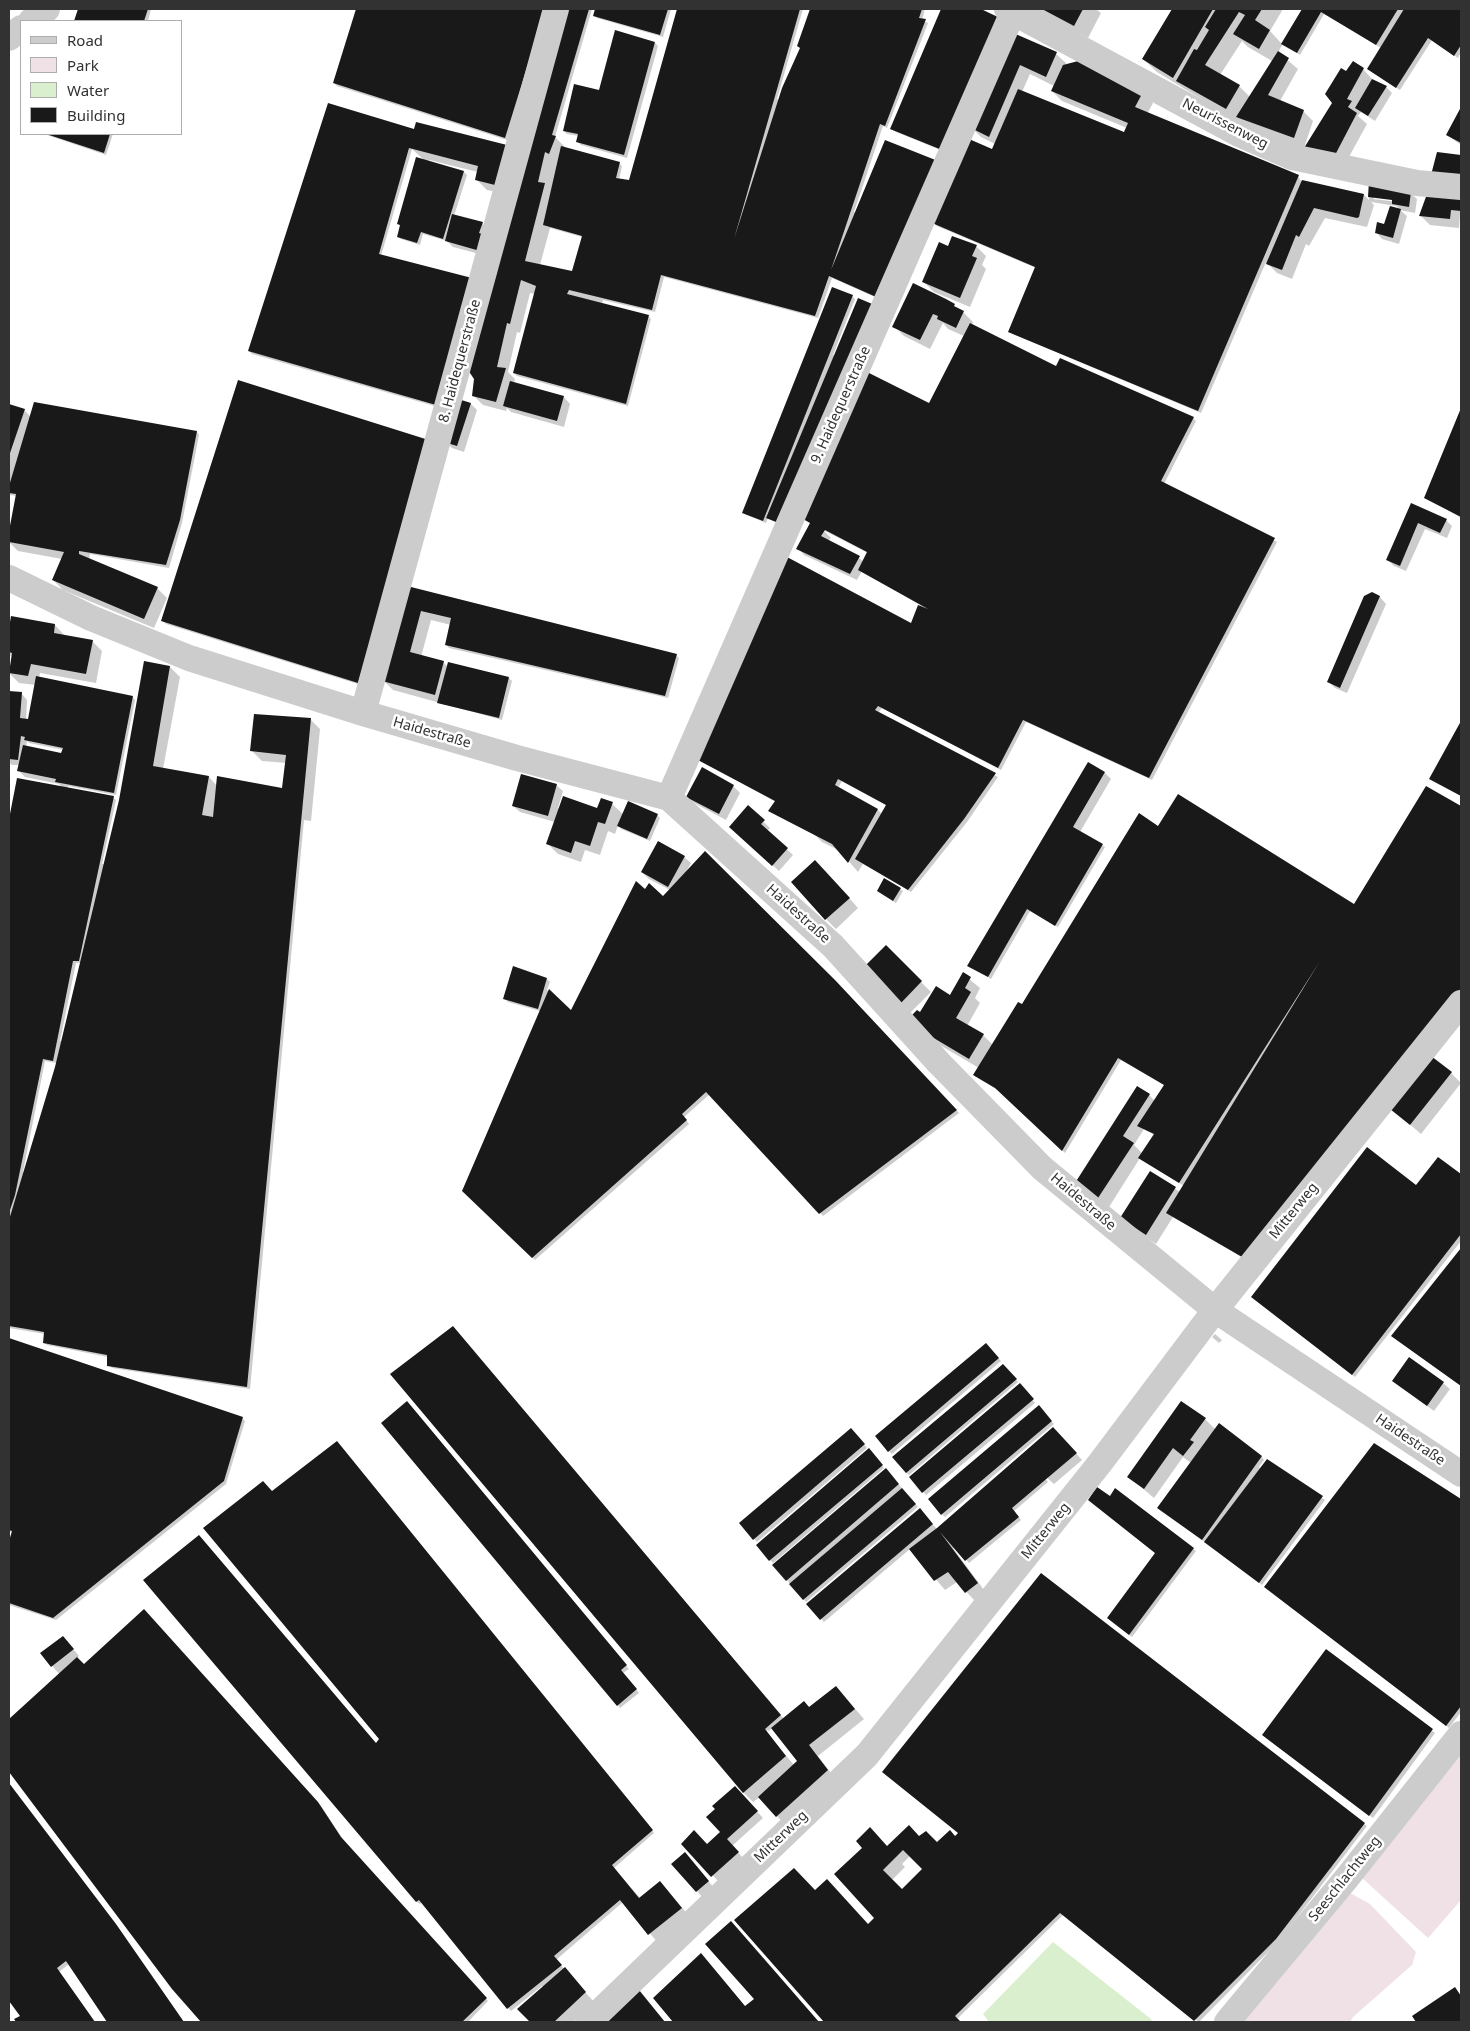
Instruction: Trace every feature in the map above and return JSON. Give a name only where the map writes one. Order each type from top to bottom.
[{"type":"street","points":[[32,20],[47,9]]},
{"type":"street","name":"8. Haidequerstraße","points":[[363,713],[556,9]]},
{"type":"street","name":"Neurissenweg","points":[[1010,10],[1238,134],[1292,157],[1418,183],[1461,187]]},
{"type":"street","name":"9. Haidequerstraße","points":[[669,798],[1010,10]]},
{"type":"street","points":[[9,38],[20,29]]},
{"type":"street","name":"Haidestraße","points":[[9,578],[91,618],[189,658],[363,713],[517,758],[669,798],[833,946],[939,1063],[1042,1168],[1215,1310],[1461,1474]]},
{"type":"street","name":"Mitterweg","points":[[589,2022],[867,1755],[1100,1463],[1215,1310],[1461,1003]]},
{"type":"street","name":"Seeschlachtweg","points":[[1227,2022],[1346,1879],[1461,1734]]},
{"type":"green space","points":[[1461,1755],[1461,1900],[1428,1938],[1361,1877]]},
{"type":"green space","points":[[1350,1893],[1370,1904],[1416,1952],[1412,1965],[1353,2017],[1350,2022],[1235,2022]]},
{"type":"water","points":[[1053,1942],[1151,2019],[1152,2022],[989,2022],[983,2014]]},
{"type":"building","points":[[78,9],[148,9],[144,20],[74,20]]},
{"type":"building","points":[[356,9],[545,9],[505,138],[333,83]]},
{"type":"building","points":[[559,9],[589,9],[552,135],[556,136],[549,154],[545,152],[538,182],[545,183],[525,261],[572,271],[582,236],[543,225],[561,146],[620,162],[616,178],[629,180],[677,9],[800,9],[734,239],[782,88],[800,48],[797,46],[810,9],[922,9],[919,18],[926,19],[885,126],[880,124],[831,270],[885,140],[938,161],[883,300],[829,276],[815,316],[661,275],[652,310],[569,290],[567,294],[649,315],[626,404],[513,373],[536,286],[521,280],[510,324],[507,323],[497,367],[506,368],[496,402],[472,396],[474,379],[466,367]]},
{"type":"building","points":[[595,9],[668,9],[660,35],[593,16]]},
{"type":"building","points":[[941,9],[981,9],[1000,18],[947,152],[890,129]]},
{"type":"building","points":[[1042,9],[1083,9],[1074,26]]},
{"type":"building","points":[[1172,9],[1213,9],[1173,78],[1142,59]]},
{"type":"building","points":[[1216,9],[1262,9],[1255,20],[1270,30],[1259,49],[1233,34],[1245,15],[1239,12],[1205,65],[1240,85],[1226,109],[1176,81],[1194,49],[1197,50],[1209,30],[1205,27]]},
{"type":"building","points":[[1302,9],[1398,9],[1376,45],[1321,12],[1297,53],[1281,44]]},
{"type":"building","points":[[1404,9],[1461,9],[1461,45],[1454,56],[1428,38],[1396,88],[1367,69]]},
{"type":"building","points":[[615,30],[655,42],[624,155],[576,142],[578,134],[563,131],[574,84],[599,90]]},
{"type":"building","points":[[1011,32],[1057,52],[1046,77],[1020,65],[989,137],[969,127]]},
{"type":"building","points":[[1278,51],[1289,58],[1268,95],[1304,110],[1294,138],[1236,117]]},
{"type":"building","points":[[1082,60],[1143,92],[1135,107],[1299,175],[1198,411],[1008,332],[1035,267],[932,223],[969,139],[992,149],[1018,89],[1124,132],[1128,123],[1051,91],[1063,65]]},
{"type":"building","points":[[1353,61],[1364,68],[1347,99],[1352,101],[1348,107],[1357,113],[1334,157],[1304,148],[1332,103],[1325,94],[1341,68],[1346,71]]},
{"type":"building","points":[[1372,79],[1387,86],[1368,116],[1355,108]]},
{"type":"building","points":[[328,103],[414,129],[416,122],[507,145],[495,185],[475,180],[478,166],[409,148],[379,254],[472,278],[443,407],[248,351]]},
{"type":"building","points":[[1461,107],[1461,143],[1446,135]]},
{"type":"building","points":[[49,135],[110,135],[104,153]]},
{"type":"building","points":[[1437,152],[1461,155],[1461,178],[1431,175]]},
{"type":"building","points":[[416,157],[464,171],[443,239],[421,232],[417,243],[397,237],[400,225],[397,224]]},
{"type":"building","points":[[1302,180],[1364,194],[1359,217],[1314,208],[1299,237],[1296,235],[1282,270],[1266,264]]},
{"type":"building","points":[[1369,181],[1411,192],[1409,207],[1392,204],[1392,200],[1368,197]]},
{"type":"building","points":[[1427,194],[1461,196],[1461,211],[1451,210],[1450,219],[1419,216]]},
{"type":"building","points":[[1390,206],[1401,209],[1393,238],[1375,233],[1377,222],[1384,224]]},
{"type":"building","points":[[452,214],[483,222],[479,233],[485,235],[480,251],[445,241]]},
{"type":"building","points":[[952,236],[977,245],[972,256],[977,258],[960,298],[922,282],[939,242],[948,246]]},
{"type":"building","points":[[913,283],[946,299],[964,311],[956,328],[937,319],[938,316],[933,314],[920,340],[892,327]]},
{"type":"building","points":[[832,287],[853,295],[763,521],[742,513]]},
{"type":"building","points":[[858,298],[877,306],[786,526],[766,518]]},
{"type":"building","points":[[970,323],[1056,366],[1060,358],[1194,417],[1161,481],[1275,538],[1149,778],[1023,720],[998,768],[878,706],[875,710],[996,773],[964,819],[908,890],[855,859],[886,805],[838,779],[835,785],[878,809],[848,863],[832,844],[768,811],[775,801],[696,759],[787,557],[911,623],[918,605],[928,609],[858,570],[867,552],[825,530],[821,536],[860,556],[850,574],[796,549],[810,523],[803,519],[867,372],[929,403]]},
{"type":"building","points":[[238,380],[435,442],[358,683],[161,621]]},
{"type":"building","points":[[510,381],[564,396],[557,421],[503,406]]},
{"type":"building","points":[[458,399],[471,403],[457,446],[444,442]]},
{"type":"building","points":[[34,402],[197,431],[180,520],[166,565],[79,551],[79,554],[158,587],[144,619],[52,580],[64,552],[9,542],[9,531],[16,494],[9,493],[9,486]]},
{"type":"building","points":[[9,404],[25,409],[9,456]]},
{"type":"building","points":[[1461,408],[1461,517],[1424,498]]},
{"type":"building","points":[[1411,503],[1447,519],[1440,533],[1418,523],[1400,566],[1386,560]]},
{"type":"building","points":[[407,586],[677,654],[665,696],[445,645],[451,618],[421,611],[410,652],[444,661],[435,695],[382,681]]},
{"type":"building","points":[[1372,592],[1380,596],[1340,688],[1327,682],[1364,596]]},
{"type":"building","points":[[11,616],[55,624],[54,633],[93,640],[86,674],[31,664],[28,676],[9,673],[12,653],[9,652]]},
{"type":"building","points":[[144,661],[170,666],[153,766],[209,776],[202,815],[213,817],[217,776],[282,788],[286,755],[250,751],[254,714],[311,718],[247,1387],[107,1366],[107,1355],[43,1343],[44,1332],[9,1326],[9,1220],[55,1067],[119,800]]},
{"type":"building","points":[[448,662],[509,677],[499,718],[437,703]]},
{"type":"building","points":[[36,676],[133,696],[114,793],[55,782],[56,779],[17,771],[23,745],[61,753],[63,748],[24,740],[25,737],[21,736],[18,760],[9,759],[9,691],[22,692],[20,718],[28,719]]},
{"type":"building","points":[[1461,721],[1461,796],[1429,779]]},
{"type":"building","points":[[1088,762],[1105,772],[1073,827],[1103,844],[1055,926],[1027,909],[988,977],[967,966]]},
{"type":"building","points":[[702,767],[734,785],[719,814],[686,797]]},
{"type":"building","points":[[521,774],[557,784],[548,816],[512,806]]},
{"type":"building","points":[[17,778],[114,796],[79,961],[73,961],[53,1061],[43,1059],[15,1195],[9,1213],[9,819]]},
{"type":"building","points":[[1426,786],[1461,806],[1461,992],[1249,1261],[1166,1213],[1320,961],[1179,1183],[1138,1158],[1154,1134],[1137,1126],[1164,1085],[1118,1058],[1062,1151],[995,1088],[973,1075],[1018,1002],[1022,1004],[1139,813],[1158,826],[1178,794],[1354,904]]},
{"type":"building","points":[[563,796],[597,808],[601,798],[613,802],[605,824],[598,822],[590,846],[575,841],[571,853],[546,844]]},
{"type":"building","points":[[628,801],[658,814],[647,839],[617,826]]},
{"type":"building","points":[[748,805],[765,820],[761,824],[788,848],[772,866],[729,827]]},
{"type":"building","points":[[658,841],[685,856],[668,887],[641,872]]},
{"type":"building","points":[[705,851],[835,980],[957,1110],[819,1214],[706,1092],[682,1114],[687,1120],[532,1258],[462,1191],[549,989],[571,1010],[636,881],[645,889],[649,883],[663,896]]},
{"type":"building","points":[[815,860],[850,898],[825,920],[791,882]]},
{"type":"building","points":[[884,878],[901,888],[893,901],[877,891]]},
{"type":"building","points":[[886,945],[922,981],[900,1004],[863,968]]},
{"type":"building","points":[[513,966],[547,978],[538,1009],[503,999]]},
{"type":"building","points":[[963,972],[971,977],[965,988],[971,992],[956,1018],[984,1034],[969,1059],[907,1020],[917,1010],[920,1012],[936,986],[950,995]]},
{"type":"building","points":[[1431,1056],[1452,1072],[1410,1125],[1390,1109]]},
{"type":"building","points":[[1137,1086],[1150,1094],[1123,1136],[1134,1143],[1098,1198],[1075,1183]]},
{"type":"building","points":[[1367,1147],[1416,1185],[1438,1157],[1461,1174],[1461,1234],[1352,1375],[1251,1297]]},
{"type":"building","points":[[1150,1171],[1176,1187],[1146,1235],[1120,1218]]},
{"type":"building","points":[[1461,1248],[1461,1386],[1391,1336]]},
{"type":"building","points":[[453,1326],[781,1715],[765,1729],[786,1756],[743,1793],[390,1374]]},
{"type":"building","points":[[9,1338],[243,1417],[224,1481],[53,1618],[9,1603],[9,1541],[12,1531],[9,1530]]},
{"type":"building","points":[[986,1343],[999,1358],[888,1452],[875,1436]]},
{"type":"building","points":[[1409,1357],[1444,1382],[1427,1406],[1392,1381]]},
{"type":"building","points":[[1003,1364],[1017,1379],[906,1473],[892,1457]]},
{"type":"building","points":[[1020,1383],[1034,1399],[922,1493],[909,1477]]},
{"type":"building","points":[[407,1401],[627,1665],[621,1670],[637,1689],[617,1706],[381,1423]]},
{"type":"building","points":[[1181,1401],[1206,1418],[1190,1440],[1194,1442],[1183,1456],[1173,1448],[1144,1489],[1127,1477]]},
{"type":"building","points":[[1039,1405],[1052,1421],[941,1515],[928,1499]]},
{"type":"building","points":[[1219,1423],[1262,1456],[1202,1540],[1157,1508]]},
{"type":"building","points":[[1053,1427],[1077,1453],[1012,1508],[1019,1517],[965,1561],[940,1532],[978,1583],[965,1593],[948,1572],[934,1581],[909,1549],[937,1528]]},
{"type":"building","points":[[851,1428],[865,1444],[753,1540],[739,1523]]},
{"type":"building","points":[[337,1441],[653,1830],[612,1865],[639,1898],[660,1881],[682,1908],[648,1935],[620,1900],[554,1956],[562,1965],[507,2009],[419,1900],[416,1902],[143,1580],[199,1535],[376,1743],[379,1739],[203,1528],[263,1481],[272,1491]]},
{"type":"building","points":[[1374,1443],[1461,1499],[1461,1706],[1446,1726],[1264,1587]]},
{"type":"building","points":[[869,1448],[883,1465],[769,1561],[756,1545]]},
{"type":"building","points":[[1267,1459],[1323,1496],[1259,1583],[1204,1542]]},
{"type":"building","points":[[886,1468],[899,1484],[786,1581],[772,1565]]},
{"type":"building","points":[[1097,1487],[1110,1496],[1115,1488],[1194,1548],[1129,1635],[1107,1618],[1155,1553],[1088,1500]]},
{"type":"building","points":[[902,1488],[916,1504],[803,1600],[789,1584]]},
{"type":"building","points":[[920,1508],[933,1524],[820,1620],[806,1604]]},
{"type":"building","points":[[1041,1573],[1365,1823],[1276,1939],[1194,2021],[1060,1913],[955,2016],[961,2022],[824,2022],[734,1920],[794,1868],[815,1890],[827,1879],[868,1924],[874,1918],[834,1874],[862,1848],[856,1841],[870,1827],[887,1846],[909,1825],[919,1836],[926,1831],[937,1842],[950,1830],[955,1836],[958,1833],[882,1772]],"holes":[[[903,1850],[922,1869],[902,1889],[883,1870]]]},
{"type":"building","points":[[144,1609],[318,1802],[341,1837],[487,1998],[462,2022],[201,2022],[172,1989],[9,1772],[9,1719],[77,1657],[84,1664]]},
{"type":"building","points":[[63,1636],[74,1649],[51,1667],[40,1653]]},
{"type":"building","points":[[1326,1649],[1433,1729],[1369,1816],[1262,1735]]},
{"type":"building","points":[[836,1686],[855,1709],[809,1745],[828,1770],[776,1817],[758,1797],[797,1761],[771,1728],[804,1701],[809,1707]]},
{"type":"building","points":[[9,1783],[116,1924],[184,2022],[107,2022],[66,1961],[57,1968],[95,2022],[16,2022],[14,2019],[20,2016],[9,2001]]},
{"type":"building","points":[[735,1786],[758,1811],[727,1839],[739,1852],[711,1877],[681,1844],[694,1830],[707,1844],[720,1832],[706,1817],[715,1809],[712,1806]]},
{"type":"building","points":[[685,1852],[709,1881],[696,1892],[671,1864]]},
{"type":"building","points":[[731,1921],[819,2022],[673,2022],[653,1998],[701,1953],[745,2006],[754,1999],[705,1944]]},
{"type":"building","points":[[565,1967],[586,1992],[554,2022],[530,2022],[517,2009]]},
{"type":"building","points":[[1455,1987],[1461,1996],[1461,2022],[1416,2022],[1412,2016]]},
{"type":"building","points":[[639,1990],[665,2022],[603,2022]]}]
